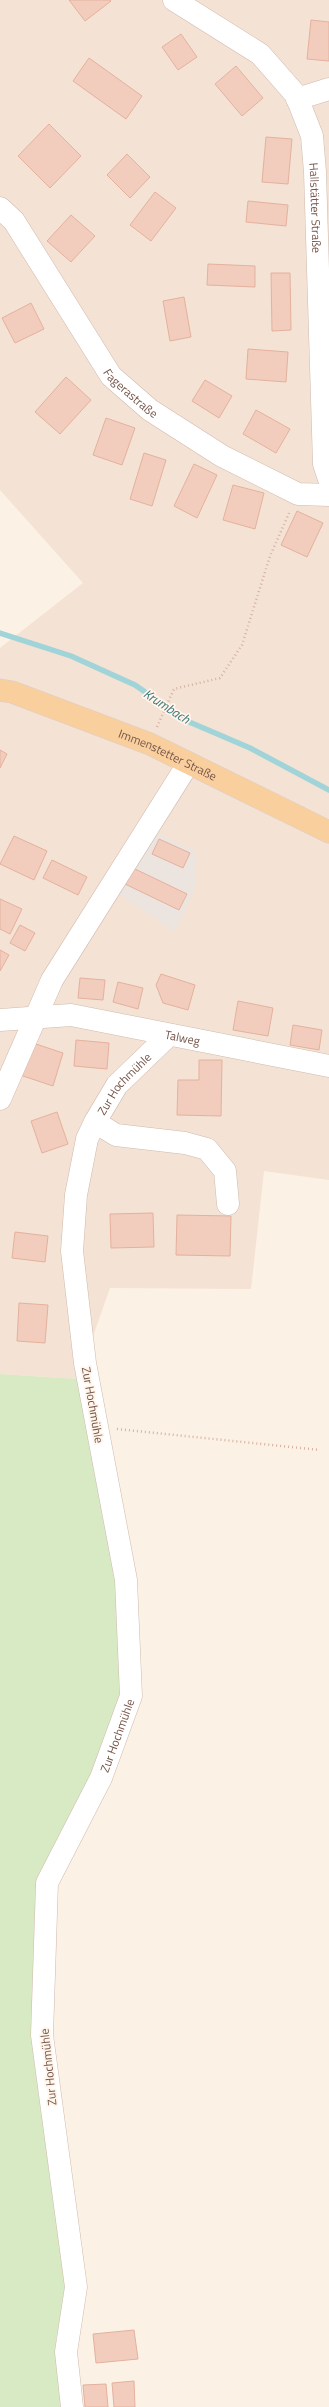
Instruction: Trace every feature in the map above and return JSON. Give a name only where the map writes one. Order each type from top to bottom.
[{"type":"main road","name":"Immenstetter Straße","points":[[0,690],[12,692],[150,744],[329,832]]},
{"type":"street","name":"Hallstätter Straße","points":[[174,0],[260,54],[297,99],[312,136],[315,172],[324,464],[329,479]]},
{"type":"street","points":[[297,99],[329,89]]},
{"type":"street","name":"Fagerastraße","points":[[0,208],[14,222],[110,376],[150,410],[222,456],[298,494],[329,495]]},
{"type":"street","points":[[0,1099],[52,980],[188,764]]},
{"type":"street","name":"Talweg","points":[[0,1020],[72,1015],[329,1066]]},
{"type":"street","name":"Zur Hochmühle","points":[[72,2407],[66,2352],[76,2288],[42,2034],[47,1883],[101,1778],[130,1696],[126,1580],[85,1363],[72,1251],[76,1195],[87,1139],[94,1122],[117,1085],[169,1035]]},
{"type":"street","points":[[94,1122],[116,1135],[185,1143],[207,1149],[225,1171],[228,1204]]},
{"type":"path","points":[[161,718],[174,689],[220,678],[242,645],[270,556],[298,494]]},
{"type":"path","points":[[96,1427],[320,1450]]},
{"type":"shaded area","points":[[0,0],[329,0],[329,1180],[264,1171],[251,1289],[110,1288],[78,1379],[0,1374],[0,648],[83,583],[0,490]]},
{"type":"shaded area","points":[[154,832],[196,851],[196,886],[175,932],[116,892]]},
{"type":"green space","points":[[0,1374],[78,1379],[96,1427],[131,1696],[47,1883],[42,2035],[69,2287],[56,2339],[63,2407],[0,2407]]},
{"type":"building","points":[[69,0],[110,0],[111,1],[85,21]]},
{"type":"building","points":[[311,20],[329,22],[329,61],[307,59]]},
{"type":"building","points":[[181,34],[197,57],[178,70],[162,47]]},
{"type":"building","points":[[89,58],[142,96],[126,119],[73,81]]},
{"type":"building","points":[[236,66],[263,98],[242,116],[215,84]]},
{"type":"building","points":[[49,124],[81,156],[50,188],[18,156]]},
{"type":"building","points":[[266,137],[292,139],[288,184],[262,182]]},
{"type":"building","points":[[127,154],[150,177],[130,198],[107,175]]},
{"type":"building","points":[[155,192],[176,208],[151,241],[130,225]]},
{"type":"building","points":[[248,201],[288,205],[286,226],[246,222]]},
{"type":"building","points":[[71,215],[95,236],[71,262],[47,241]]},
{"type":"building","points":[[208,264],[255,266],[255,287],[207,285]]},
{"type":"building","points":[[271,273],[290,273],[291,330],[272,331]]},
{"type":"building","points":[[184,297],[191,337],[170,341],[163,301]]},
{"type":"building","points":[[31,303],[44,329],[15,343],[2,318]]},
{"type":"building","points":[[248,349],[288,352],[286,382],[246,379]]},
{"type":"building","points":[[66,377],[91,400],[60,434],[35,412]]},
{"type":"building","points":[[205,380],[232,396],[219,418],[192,401]]},
{"type":"building","points":[[256,410],[290,429],[276,453],[243,434]]},
{"type":"building","points":[[106,418],[135,428],[122,465],[93,455]]},
{"type":"building","points":[[144,453],[166,460],[152,506],[130,499]]},
{"type":"building","points":[[194,464],[217,475],[197,518],[174,506]]},
{"type":"building","points":[[233,485],[264,493],[255,529],[223,520]]},
{"type":"building","points":[[297,511],[323,523],[307,557],[281,545]]},
{"type":"building","points":[[0,750],[7,754],[0,768]]},
{"type":"building","points":[[14,836],[47,851],[34,880],[0,864]]},
{"type":"building","points":[[159,839],[190,853],[183,868],[152,854]]},
{"type":"building","points":[[52,860],[87,877],[78,895],[43,878]]},
{"type":"building","points":[[133,868],[187,894],[179,910],[125,884]]},
{"type":"building","points":[[0,899],[22,909],[10,934],[0,929]]},
{"type":"building","points":[[20,925],[35,933],[25,951],[10,943]]},
{"type":"building","points":[[0,950],[9,955],[0,971]]},
{"type":"building","points":[[161,974],[195,985],[188,1010],[163,1003],[156,985]]},
{"type":"building","points":[[80,978],[105,980],[103,1000],[78,998]]},
{"type":"building","points":[[118,982],[143,988],[138,1009],[113,1002]]},
{"type":"building","points":[[238,1001],[273,1008],[268,1036],[233,1030]]},
{"type":"building","points":[[293,1025],[322,1030],[319,1050],[290,1045]]},
{"type":"building","points":[[76,1040],[109,1043],[107,1069],[74,1066]]},
{"type":"building","points":[[30,1042],[63,1053],[53,1086],[20,1075]]},
{"type":"building","points":[[199,1060],[222,1060],[221,1116],[177,1115],[178,1080],[199,1080]]},
{"type":"building","points":[[57,1112],[68,1144],[42,1153],[31,1121]]},
{"type":"building","points":[[153,1213],[154,1247],[111,1248],[110,1214]]},
{"type":"building","points":[[177,1215],[231,1216],[230,1256],[176,1255]]},
{"type":"building","points":[[15,1232],[48,1236],[45,1262],[12,1258]]},
{"type":"building","points":[[19,1303],[48,1305],[45,1343],[17,1341]]},
{"type":"building","points":[[134,2330],[138,2359],[96,2363],[93,2334]]},
{"type":"building","points":[[134,2381],[135,2407],[114,2407],[112,2383]]},
{"type":"building","points":[[106,2384],[108,2407],[85,2407],[83,2385]]},
{"type":"waterway","name":"Krumbach","points":[[0,633],[71,656],[135,685],[187,721],[250,748],[329,790]]}]
